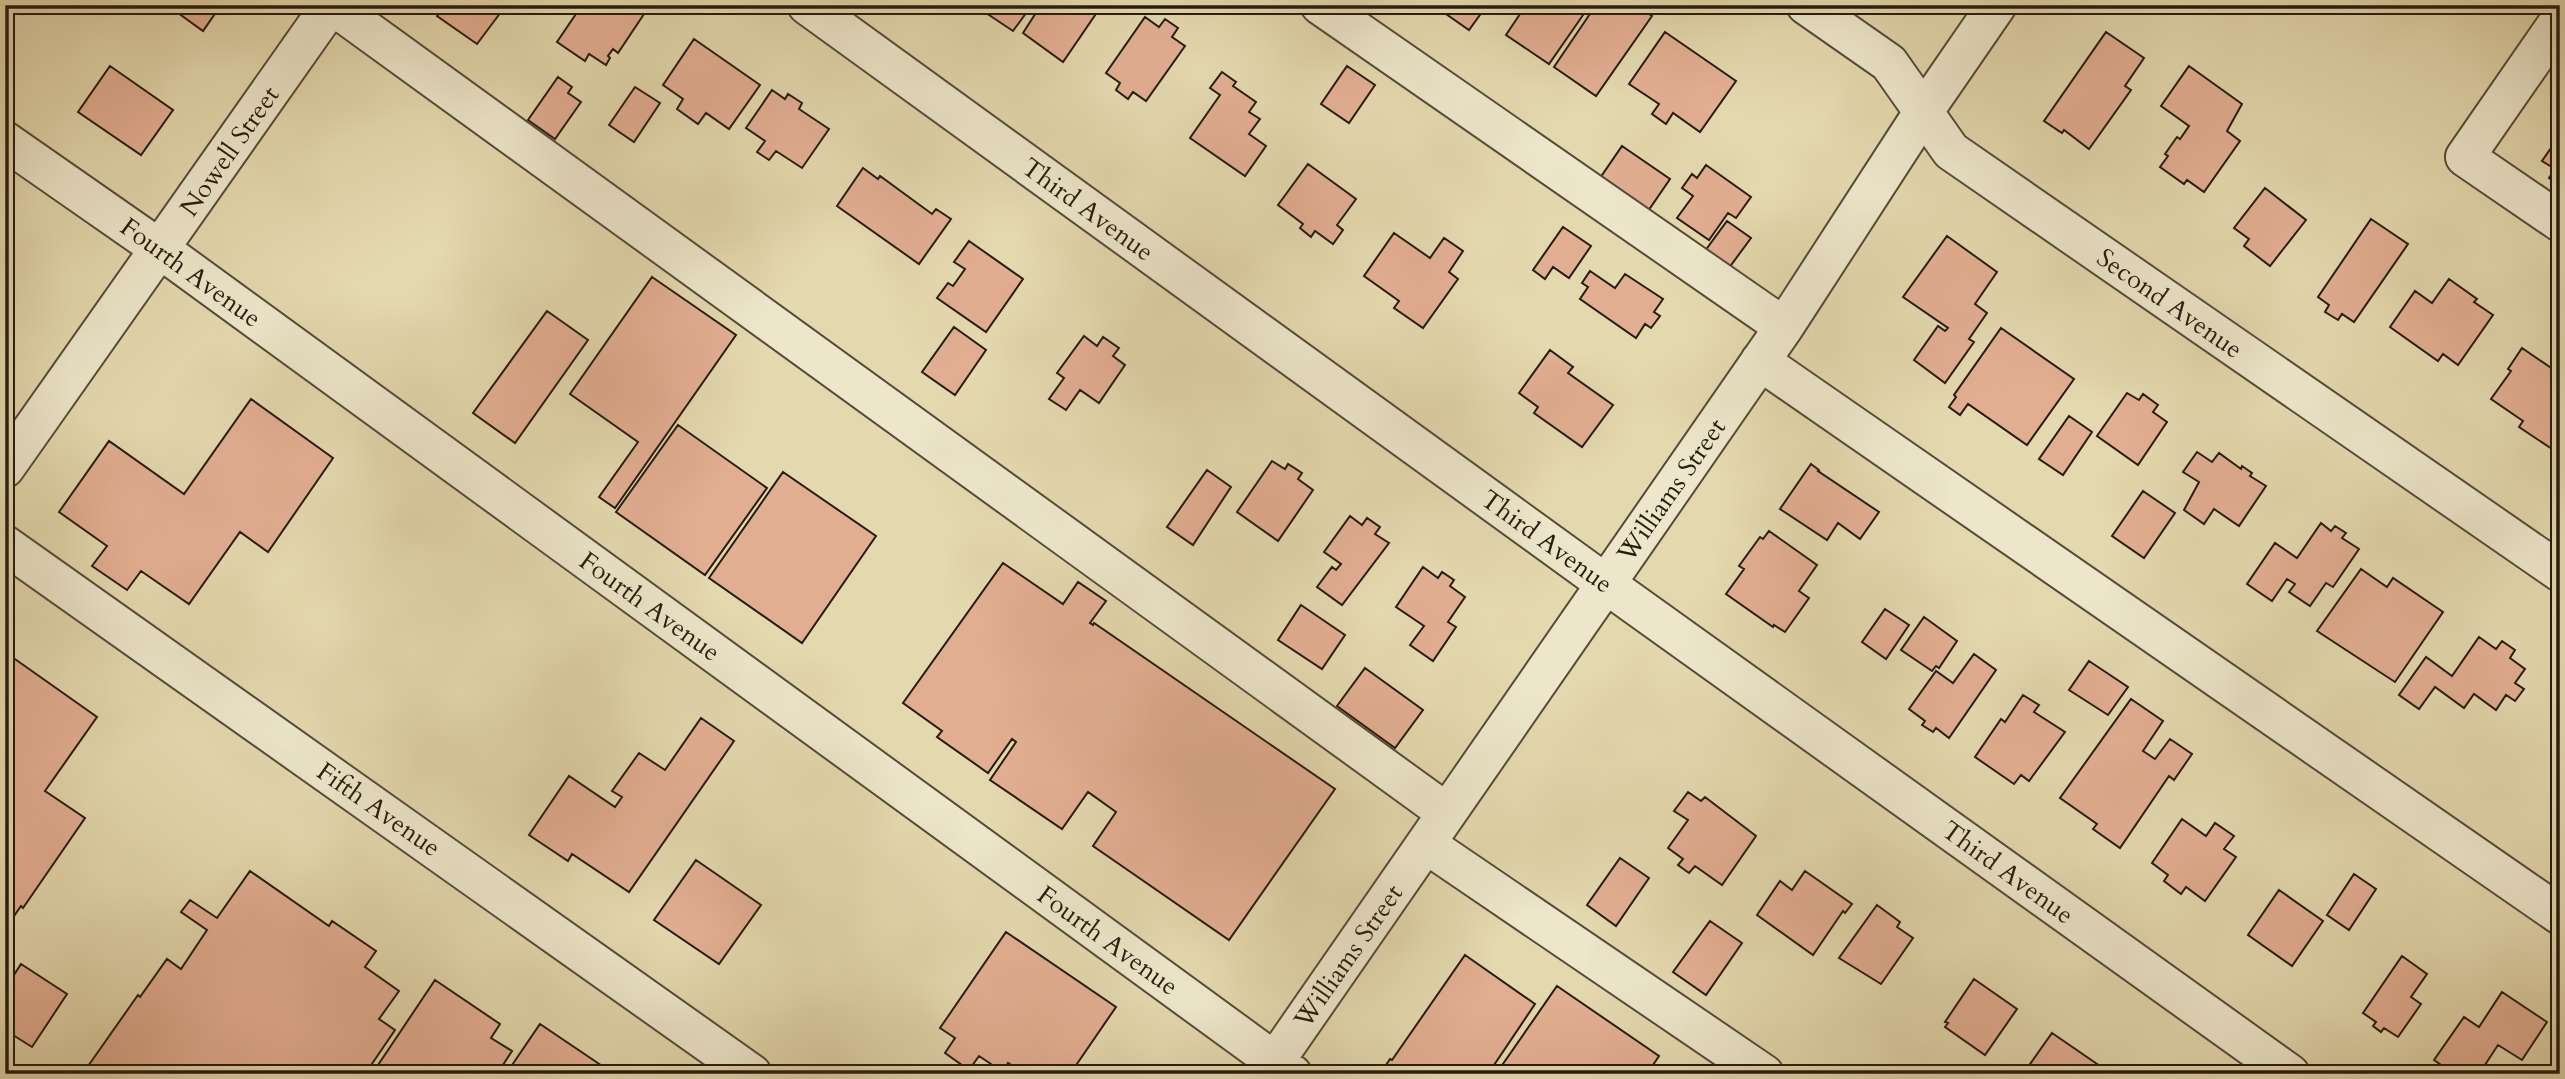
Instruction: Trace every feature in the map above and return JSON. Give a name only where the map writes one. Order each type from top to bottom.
[{"type":"street","name":"Nowell Street","points":[[5,468],[331,5]]},
{"type":"street","points":[[331,5],[1764,1074]]},
{"type":"street","name":"Third Avenue","points":[[807,5],[1606,584],[2290,1074]]},
{"type":"street","points":[[1320,5],[1784,327]]},
{"type":"street","name":"Second Avenue","points":[[1807,5],[1889,63],[1951,151],[2560,572]]},
{"type":"street","name":"Williams Street","points":[[1278,1070],[1436,828],[1784,327],[1924,111],[1997,5]]},
{"type":"street","points":[[2560,20],[2465,157],[2560,222]]},
{"type":"street","name":"Fourth Avenue","points":[[5,141],[160,248],[1278,1070]]},
{"type":"street","points":[[1760,361],[2560,915]]},
{"type":"street","name":"Fifth Avenue","points":[[5,545],[752,1074]]},
{"type":"building","points":[[9,5],[28,5],[22,14]]},
{"type":"building","points":[[167,5],[221,5],[203,31]]},
{"type":"building","points":[[441,5],[492,5],[501,12],[477,44],[437,16],[442,10],[439,8]]},
{"type":"building","points":[[582,5],[631,5],[644,14],[618,53],[613,49],[606,65],[589,54],[585,61],[557,42]]},
{"type":"building","points":[[974,5],[1032,5],[1013,31]]},
{"type":"building","points":[[1041,5],[1102,5],[1063,62],[1023,33]]},
{"type":"building","points":[[1452,5],[1487,5],[1469,30],[1446,14]]},
{"type":"building","points":[[1526,5],[1590,5],[1549,64],[1506,35]]},
{"type":"building","points":[[1596,5],[1646,5],[1651,9],[1648,13],[1652,16],[1596,96],[1554,67]]},
{"type":"building","points":[[1145,17],[1159,27],[1165,19],[1178,28],[1172,37],[1185,46],[1146,101],[1133,92],[1128,99],[1116,90],[1120,83],[1106,73]]},
{"type":"building","points":[[1665,32],[1736,81],[1700,132],[1673,113],[1666,124],[1652,114],[1659,104],[1629,84]]},
{"type":"building","points":[[2106,32],[2144,58],[2125,86],[2131,90],[2089,149],[2064,130],[2062,133],[2044,121]]},
{"type":"building","points":[[694,39],[760,85],[729,129],[706,113],[698,124],[677,109],[683,99],[663,85]]},
{"type":"building","points":[[110,66],[173,110],[141,155],[78,112]]},
{"type":"building","points":[[1347,66],[1375,85],[1349,123],[1321,104]]},
{"type":"building","points":[[2189,66],[2242,104],[2227,131],[2240,141],[2204,192],[2187,180],[2184,184],[2160,167],[2177,137],[2180,139],[2189,126],[2161,106]]},
{"type":"building","points":[[1222,72],[1236,82],[1233,86],[1256,102],[1249,112],[1260,119],[1249,134],[1266,146],[1245,176],[1190,138],[1220,95],[1210,88]]},
{"type":"building","points":[[558,77],[572,87],[568,93],[581,102],[555,139],[528,120]]},
{"type":"building","points":[[635,87],[660,103],[634,142],[609,125]]},
{"type":"building","points":[[772,90],[785,99],[788,94],[802,103],[799,109],[829,129],[802,168],[776,151],[769,160],[757,152],[765,141],[746,128]]},
{"type":"building","points":[[2560,135],[2560,186],[2549,178],[2555,169],[2542,161]]},
{"type":"building","points":[[1622,146],[1670,179],[1646,214],[1598,181]]},
{"type":"building","points":[[1308,164],[1356,199],[1337,225],[1343,230],[1333,244],[1315,231],[1311,237],[1300,228],[1303,224],[1278,205]]},
{"type":"building","points":[[1706,165],[1751,197],[1736,218],[1728,213],[1709,240],[1677,218],[1693,196],[1682,188],[1692,174],[1697,178]]},
{"type":"building","points":[[863,168],[878,179],[880,176],[932,214],[936,209],[951,219],[919,264],[837,206]]},
{"type":"building","points":[[2265,188],[2306,220],[2270,266],[2244,246],[2249,239],[2234,228]]},
{"type":"building","points":[[2371,219],[2408,244],[2354,322],[2342,314],[2338,320],[2325,312],[2329,305],[2318,297]]},
{"type":"building","points":[[1727,221],[1751,238],[1726,272],[1702,255]]},
{"type":"building","points":[[1563,227],[1591,246],[1569,278],[1553,267],[1545,279],[1533,270]]},
{"type":"building","points":[[1394,233],[1430,258],[1444,238],[1463,251],[1449,272],[1458,279],[1423,328],[1394,308],[1399,301],[1364,276]]},
{"type":"building","points":[[1947,236],[1997,272],[1975,304],[1987,313],[1969,339],[1974,342],[1945,383],[1914,360],[1938,326],[1945,331],[1948,328],[1903,297]]},
{"type":"building","points":[[969,241],[1023,279],[986,332],[937,298],[948,283],[953,286],[965,269],[954,262]]},
{"type":"building","points":[[1590,271],[1615,288],[1625,274],[1663,299],[1654,312],[1660,316],[1651,328],[1645,324],[1636,338],[1580,299],[1588,287],[1582,283]]},
{"type":"building","points":[[652,277],[736,335],[615,508],[599,497],[638,442],[570,394]]},
{"type":"building","points":[[2449,279],[2477,299],[2474,302],[2493,315],[2458,365],[2443,354],[2438,361],[2390,327],[2415,291],[2432,303]]},
{"type":"building","points":[[547,311],[588,340],[515,443],[473,413]]},
{"type":"building","points":[[954,327],[986,350],[955,395],[922,372]]},
{"type":"building","points":[[2001,328],[2074,379],[2027,445],[1968,404],[1960,415],[1949,407],[1956,397],[1954,395]]},
{"type":"building","points":[[1084,336],[1097,346],[1103,337],[1119,348],[1113,356],[1125,365],[1099,403],[1080,390],[1066,410],[1049,399],[1064,378],[1057,373]]},
{"type":"building","points":[[2522,348],[2560,374],[2560,431],[2555,437],[2559,440],[2552,449],[2519,427],[2523,421],[2491,399],[2511,371],[2508,369]]},
{"type":"building","points":[[1550,350],[1573,367],[1568,373],[1613,405],[1582,447],[1534,413],[1538,407],[1519,393]]},
{"type":"building","points":[[2127,393],[2139,400],[2143,394],[2158,405],[2153,412],[2167,422],[2138,465],[2097,436]]},
{"type":"building","points":[[251,399],[333,458],[268,552],[240,532],[189,604],[141,571],[127,590],[92,566],[107,546],[59,512],[109,441],[184,494]]},
{"type":"building","points":[[2069,416],[2092,432],[2063,475],[2039,459]]},
{"type":"building","points":[[678,425],[767,488],[705,575],[616,512]]},
{"type":"building","points":[[2197,452],[2212,462],[2219,453],[2241,469],[2242,466],[2252,473],[2250,476],[2266,486],[2239,526],[2214,509],[2204,524],[2184,510],[2199,482],[2183,472]]},
{"type":"building","points":[[1272,461],[1285,469],[1288,464],[1302,473],[1298,479],[1313,490],[1278,541],[1237,512]]},
{"type":"building","points":[[1811,464],[1879,512],[1860,539],[1838,523],[1827,540],[1780,509]]},
{"type":"building","points":[[1207,470],[1231,487],[1193,545],[1167,527]]},
{"type":"building","points":[[783,472],[876,536],[802,643],[709,578]]},
{"type":"building","points":[[2143,491],[2175,513],[2144,558],[2112,536]]},
{"type":"building","points":[[1350,516],[1362,525],[1367,518],[1380,527],[1375,534],[1389,543],[1342,605],[1317,587],[1332,567],[1336,570],[1341,564],[1324,552]]},
{"type":"building","points":[[2321,523],[2331,531],[2335,526],[2346,533],[2342,538],[2359,549],[2333,587],[2326,583],[2310,606],[2289,592],[2295,584],[2287,579],[2272,601],[2247,584],[2275,543],[2297,558]]},
{"type":"building","points":[[1769,531],[1817,565],[1799,591],[1809,598],[1785,632],[1774,625],[1773,627],[1726,594],[1744,569],[1739,566],[1760,537],[1763,539]]},
{"type":"building","points":[[1003,563],[1063,604],[1078,582],[1106,601],[1090,623],[1094,623],[1335,789],[1229,940],[1093,846],[1116,812],[1088,792],[1062,829],[990,780],[1016,742],[1012,739],[988,773],[937,737],[942,731],[903,703]]},
{"type":"building","points":[[1423,567],[1438,578],[1442,572],[1454,580],[1450,586],[1465,597],[1448,622],[1456,627],[1433,661],[1410,645],[1424,626],[1396,607]]},
{"type":"building","points":[[2361,569],[2387,587],[2393,578],[2443,612],[2395,682],[2317,631]]},
{"type":"building","points":[[1301,605],[1345,635],[1322,669],[1278,640]]},
{"type":"building","points":[[1885,609],[1909,625],[1886,659],[1862,642]]},
{"type":"building","points":[[1924,617],[1957,641],[1939,668],[1936,666],[1932,671],[1901,650]]},
{"type":"building","points":[[2479,637],[2496,649],[2502,641],[2515,650],[2510,658],[2525,669],[2515,683],[2524,689],[2515,701],[2506,695],[2496,710],[2474,694],[2464,708],[2435,687],[2419,709],[2399,695],[2426,657],[2452,676]]},
{"type":"building","points":[[5,652],[97,717],[45,791],[85,818],[23,908],[21,906],[5,929]]},
{"type":"building","points":[[1974,654],[1996,670],[1949,738],[1936,728],[1933,732],[1922,725],[1925,721],[1909,709],[1936,671],[1953,683]]},
{"type":"building","points":[[2089,661],[2128,687],[2108,715],[2069,690]]},
{"type":"building","points":[[1365,668],[1423,710],[1395,748],[1337,706]]},
{"type":"building","points":[[2023,695],[2039,705],[2034,712],[2065,732],[2029,781],[2021,775],[2014,784],[1975,757],[2001,719],[2005,722]]},
{"type":"building","points":[[2131,699],[2163,721],[2143,751],[2155,759],[2170,739],[2192,754],[2174,780],[2169,776],[2120,848],[2093,829],[2097,824],[2060,798]]},
{"type":"building","points":[[701,718],[734,741],[629,892],[572,854],[568,861],[529,835],[569,776],[615,807],[622,797],[612,791],[639,753],[665,770]]},
{"type":"building","points":[[1688,792],[1701,801],[1705,797],[1756,836],[1722,885],[1695,866],[1689,873],[1678,865],[1683,859],[1668,848],[1688,820],[1674,811]]},
{"type":"building","points":[[2182,819],[2206,836],[2215,823],[2234,836],[2224,849],[2236,857],[2205,901],[2186,887],[2181,894],[2164,881],[2168,875],[2152,863]]},
{"type":"building","points":[[1620,858],[1649,878],[1616,926],[1587,905]]},
{"type":"building","points":[[696,860],[761,905],[719,964],[654,920]]},
{"type":"building","points":[[250,871],[329,926],[332,921],[376,951],[365,967],[399,991],[379,1019],[395,1030],[365,1074],[89,1074],[86,1069],[167,959],[181,969],[207,930],[181,912],[190,900],[217,918]]},
{"type":"building","points":[[1805,871],[1852,904],[1845,913],[1843,911],[1813,955],[1757,915],[1780,881],[1792,890]]},
{"type":"building","points":[[2354,874],[2376,889],[2349,930],[2327,915]]},
{"type":"building","points":[[2279,890],[2323,921],[2292,966],[2248,935]]},
{"type":"building","points":[[1877,905],[1900,922],[1897,927],[1913,938],[1881,984],[1839,958]]},
{"type":"building","points":[[1710,921],[1742,943],[1706,995],[1673,972]]},
{"type":"building","points":[[1006,932],[1116,1007],[1070,1074],[1025,1074],[1008,1063],[1003,1072],[979,1056],[969,1070],[945,1053],[955,1038],[940,1028]]},
{"type":"building","points":[[1465,955],[1535,1004],[1488,1074],[1380,1074],[1390,1059],[1392,1060]]},
{"type":"building","points":[[2402,956],[2427,974],[2411,997],[2421,1004],[2398,1037],[2384,1028],[2381,1032],[2373,1026],[2376,1022],[2363,1013]]},
{"type":"building","points":[[21,964],[67,994],[32,1047],[5,1030],[5,989]]},
{"type":"building","points":[[1974,979],[2017,1009],[1985,1055],[1945,1027],[1948,1023],[1945,1022]]},
{"type":"building","points":[[435,980],[500,1024],[491,1038],[512,1051],[497,1074],[372,1074]]},
{"type":"building","points":[[1557,986],[1659,1056],[1647,1074],[1496,1074]]},
{"type":"building","points":[[2502,992],[2547,1022],[2522,1060],[2498,1045],[2479,1074],[2454,1074],[2434,1060],[2464,1017],[2479,1027]]},
{"type":"building","points":[[540,1024],[614,1074],[506,1074]]},
{"type":"building","points":[[2052,1033],[2100,1066],[2095,1074],[2023,1074]]}]
